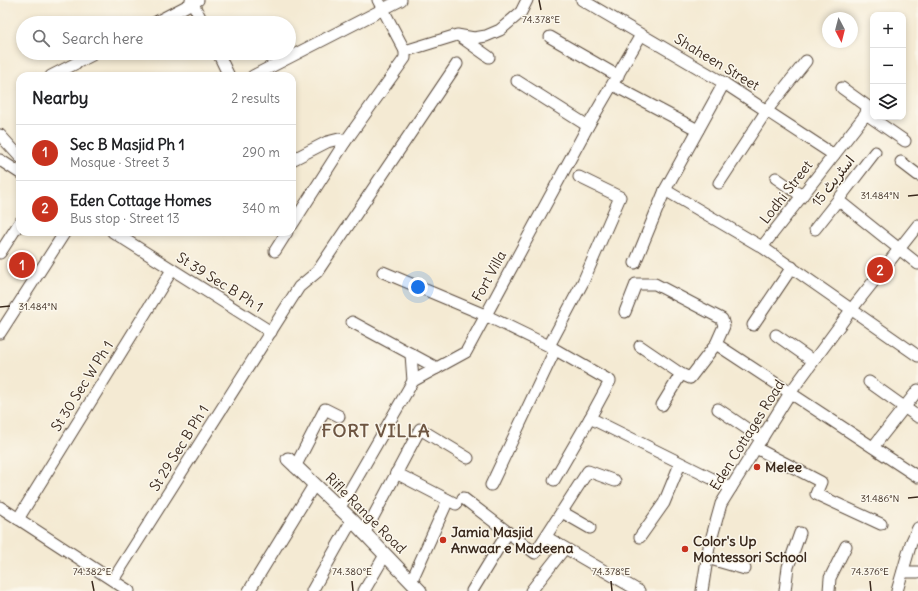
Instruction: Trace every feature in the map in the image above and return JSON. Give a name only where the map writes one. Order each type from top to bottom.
[{"type":"street","points":[[296,52],[380,5],[401,0]]},
{"type":"street","points":[[404,51],[457,35],[474,38],[486,36],[500,30],[521,12],[527,0]]},
{"type":"street","name":"Shaheen Street","points":[[582,0],[724,83],[834,155]]},
{"type":"street","points":[[167,16],[194,1],[200,16]]},
{"type":"street","points":[[296,218],[345,142],[405,58],[404,51],[380,5]]},
{"type":"street","points":[[457,35],[489,57]]},
{"type":"street","name":"Fort Villa","points":[[413,381],[466,352],[588,126],[641,35]]},
{"type":"street","points":[[550,37],[615,80],[698,130]]},
{"type":"street","points":[[60,72],[83,60]]},
{"type":"street","points":[[221,60],[227,72]]},
{"type":"street","points":[[260,72],[282,60]]},
{"type":"street","points":[[719,183],[767,110],[806,61]]},
{"type":"street","name":"St 29 Sec B Ph 1","points":[[113,580],[299,287],[317,272],[457,64]]},
{"type":"street","points":[[517,81],[588,126]]},
{"type":"street","points":[[635,263],[665,190],[724,83]]},
{"type":"street","points":[[842,88],[867,106],[866,114],[905,141]]},
{"type":"street","name":"Lodhi Street","points":[[762,247],[866,114]]},
{"type":"street","points":[[0,135],[16,153]]},
{"type":"street","points":[[296,158],[326,142],[339,139],[345,142]]},
{"type":"street","name":"اسٹریٹ 15","points":[[814,229],[875,152]]},
{"type":"street","points":[[0,160],[16,170]]},
{"type":"street","points":[[901,162],[918,176]]},
{"type":"street","points":[[491,485],[620,197],[579,177]]},
{"type":"street","points":[[776,178],[802,196]]},
{"type":"street","points":[[665,190],[762,247],[918,356]]},
{"type":"street","points":[[838,200],[918,264]]},
{"type":"street","name":"Eden Cottages Road","points":[[702,591],[706,558],[721,504],[790,393],[851,310],[918,225]]},
{"type":"street","points":[[0,253],[16,228]]},
{"type":"street","points":[[0,333],[62,236]]},
{"type":"street","name":"St 39 Sec B Ph 1","points":[[119,236],[271,332]]},
{"type":"street","points":[[275,251],[284,236]]},
{"type":"street","points":[[752,325],[792,267]]},
{"type":"street","name":"St 30 Sec W Ph 1","points":[[18,519],[172,270]]},
{"type":"street","points":[[383,272],[485,315],[552,348],[610,381],[554,480]]},
{"type":"street","points":[[625,312],[636,284],[655,284],[722,319],[724,326],[716,344],[690,378],[681,374],[640,346]]},
{"type":"street","points":[[352,322],[437,368]]},
{"type":"street","points":[[776,335],[813,361]]},
{"type":"street","points":[[716,344],[918,477]]},
{"type":"street","points":[[339,509],[413,381],[411,354]]},
{"type":"street","points":[[662,405],[681,374]]},
{"type":"street","points":[[869,382],[918,418]]},
{"type":"street","points":[[873,446],[918,390]]},
{"type":"street","points":[[291,463],[325,409],[339,416]]},
{"type":"street","points":[[718,409],[759,444],[821,482],[816,494],[881,524]]},
{"type":"street","points":[[590,418],[731,488]]},
{"type":"street","points":[[364,534],[420,429],[468,458]]},
{"type":"street","name":"Rifle Range Road","points":[[291,463],[352,520],[416,586]]},
{"type":"street","points":[[640,537],[664,503],[680,464]]},
{"type":"street","points":[[396,474],[456,500],[508,532],[535,554],[588,471],[615,481]]},
{"type":"street","points":[[249,591],[314,485]]},
{"type":"street","points":[[416,586],[456,500]]},
{"type":"street","points":[[0,507],[129,591]]},
{"type":"street","points":[[562,512],[590,528]]},
{"type":"street","points":[[312,591],[352,520]]},
{"type":"street","points":[[897,591],[915,544],[918,528]]},
{"type":"street","points":[[472,591],[508,532]]},
{"type":"street","points":[[785,591],[788,567],[800,533]]},
{"type":"street","points":[[546,537],[564,549],[639,591]]},
{"type":"street","points":[[829,591],[830,578],[846,546]]},
{"type":"street","points":[[531,591],[564,549]]},
{"type":"street","points":[[364,591],[385,555]]},
{"type":"street","points":[[706,558],[745,570]]},
{"type":"street","points":[[903,572],[918,572]]},
{"type":"place","name":"Sec B Masjid Ph 1","points":[[22,265]]},
{"type":"place","name":"Eden Cottage Homes","points":[[880,270]]},
{"type":"place","name":"Melee","points":[[757,467]]},
{"type":"place","name":"Jamia Masjid Anwaar e Madeena","points":[[443,540]]},
{"type":"place","name":"Color's Up Montessori School","points":[[685,549]]},
{"type":"district","name":"FORT VILLA","points":[[376,430]]}]
